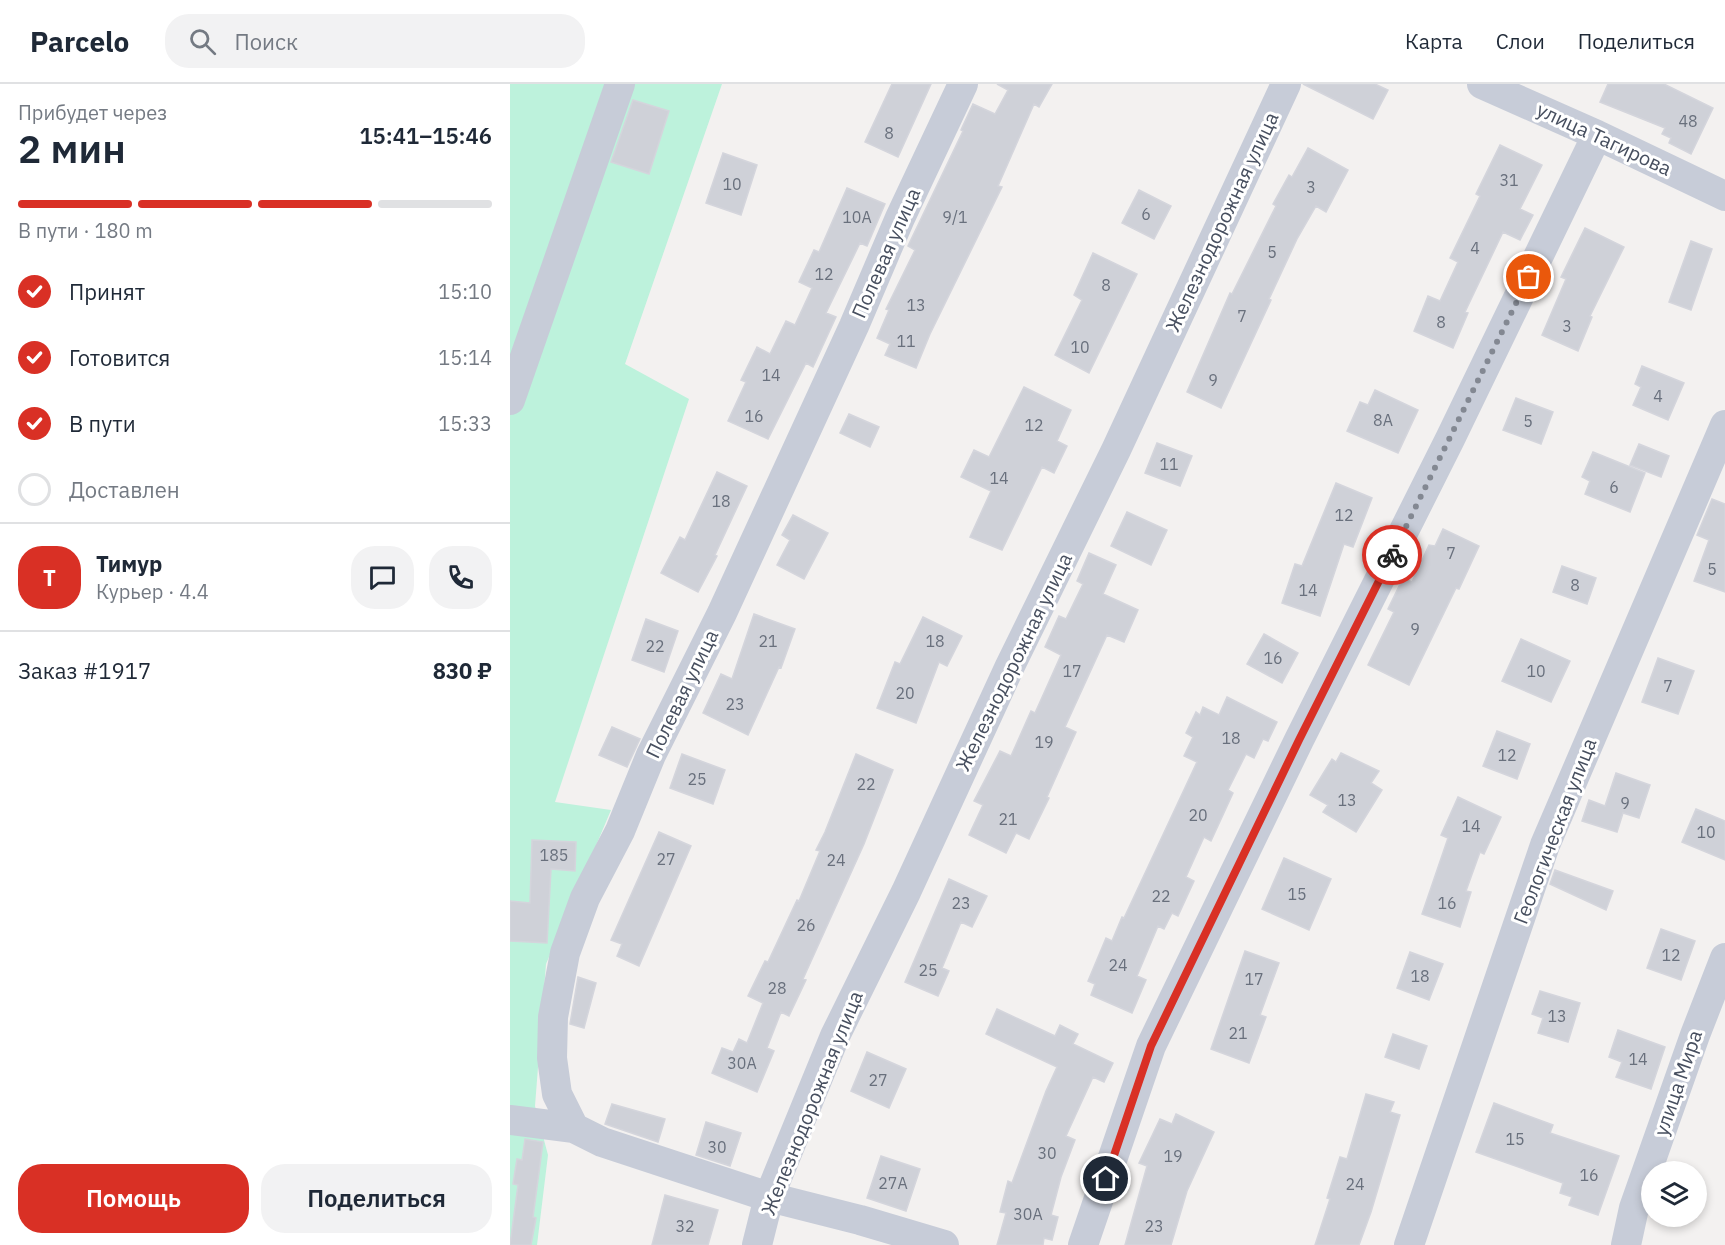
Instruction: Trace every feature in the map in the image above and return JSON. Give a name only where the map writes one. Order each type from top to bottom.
[{"type":"street","points":[[510,400],[620,84]]},
{"type":"street","name":"Полевая улица","points":[[574,1128],[557,1094],[552,1058],[553,1017],[565,953],[581,909],[620,831],[651,755],[741,570],[963,84]]},
{"type":"street","name":"Железнодорожная улица","points":[[757,1245],[769,1197],[836,1036],[906,892],[1010,666],[1116,450],[1286,84]]},
{"type":"street","name":"улица Тагирова","points":[[1482,84],[1598,135],[1725,196]]},
{"type":"street","points":[[1083,1245],[1151,1046],[1299,740],[1450,439],[1598,135]]},
{"type":"street","name":"Геологическая улица","points":[[1409,1245],[1545,845],[1725,425]]},
{"type":"street","name":"улица Мира","points":[[1626,1245],[1634,1208],[1695,1035],[1725,958]]},
{"type":"street","points":[[510,1120],[574,1128],[602,1142],[769,1197],[860,1220],[944,1245]]},
{"type":"green space","points":[[510,84],[722,84],[625,364],[689,399],[555,802],[611,810],[546,964],[535,1106],[548,1155],[537,1245],[510,1245]]},
{"type":"building","points":[[892,84],[931,84],[898,157],[865,142]]},
{"type":"building","points":[[997,84],[1052,84],[1039,107],[1034,104],[998,186],[1002,187],[930,334],[916,368],[885,355],[890,344],[877,338],[889,310],[886,309],[915,250],[908,246],[963,131],[961,130],[973,104],[995,114],[1008,90]]},
{"type":"building","points":[[1303,84],[1375,84],[1388,90],[1373,119]]},
{"type":"building","points":[[1608,84],[1664,84],[1713,108],[1691,154],[1669,143],[1671,138],[1662,134],[1665,128],[1600,102]]},
{"type":"building","points":[[633,100],[669,111],[649,174],[611,162]]},
{"type":"building","points":[[1500,145],[1542,165],[1520,209],[1533,215],[1520,240],[1503,232],[1465,312],[1468,313],[1453,348],[1414,331],[1428,296],[1440,301],[1458,262],[1450,258],[1480,196],[1476,194]]},
{"type":"building","points":[[1308,148],[1348,170],[1326,212],[1316,206],[1297,239],[1221,408],[1187,392],[1230,293],[1232,294],[1276,206],[1273,204],[1289,175],[1292,177]]},
{"type":"building","points":[[723,153],[757,165],[741,215],[706,203]]},
{"type":"building","points":[[847,188],[885,204],[867,246],[860,243],[826,313],[836,317],[813,367],[806,363],[768,439],[728,421],[746,382],[741,380],[757,347],[770,354],[786,321],[795,325],[812,288],[799,282],[814,250],[819,252]]},
{"type":"building","points":[[1139,190],[1171,206],[1154,239],[1122,223]]},
{"type":"building","points":[[1585,228],[1624,247],[1590,316],[1592,317],[1578,351],[1542,335],[1566,279],[1561,277]]},
{"type":"building","points":[[1691,241],[1712,249],[1691,310],[1669,302]]},
{"type":"building","points":[[1093,253],[1137,274],[1089,373],[1055,355],[1082,300],[1074,295]]},
{"type":"building","points":[[1642,366],[1684,383],[1668,420],[1633,405],[1641,387],[1635,384]]},
{"type":"building","points":[[1024,387],[1071,410],[1057,441],[1067,446],[1054,473],[1042,467],[1002,550],[970,537],[991,491],[961,477],[974,450],[989,457]]},
{"type":"building","points":[[1375,390],[1418,410],[1398,453],[1347,431],[1360,402],[1368,405]]},
{"type":"building","points":[[1516,398],[1553,412],[1541,444],[1503,430]]},
{"type":"building","points":[[849,414],[879,427],[870,447],[840,433]]},
{"type":"building","points":[[1157,443],[1192,456],[1180,486],[1145,473]]},
{"type":"building","points":[[1639,444],[1669,456],[1661,477],[1630,465]]},
{"type":"building","points":[[1593,452],[1645,473],[1630,512],[1585,494],[1590,481],[1582,477]]},
{"type":"building","points":[[717,472],[747,486],[715,555],[717,556],[698,592],[661,573],[680,537],[685,540]]},
{"type":"building","points":[[1336,483],[1372,498],[1353,547],[1344,544],[1320,616],[1282,603],[1295,564],[1302,566]]},
{"type":"building","points":[[1712,499],[1725,504],[1725,592],[1694,581],[1709,540],[1697,535]]},
{"type":"building","points":[[1127,512],[1167,530],[1151,565],[1111,546]]},
{"type":"building","points":[[793,515],[828,533],[804,579],[777,565],[790,540],[782,535]]},
{"type":"building","points":[[1443,529],[1479,546],[1409,685],[1368,665],[1394,612],[1388,609],[1403,578],[1412,582],[1429,545],[1435,546]]},
{"type":"building","points":[[1089,553],[1116,565],[1103,594],[1138,610],[1124,642],[1107,635],[1065,727],[1076,732],[1047,797],[1049,798],[1029,839],[1016,833],[1006,853],[969,835],[983,805],[974,801],[1000,751],[1011,756],[1031,711],[1035,713],[1061,655],[1045,647],[1059,616],[1066,619],[1083,584],[1077,581]]},
{"type":"building","points":[[1562,566],[1596,578],[1587,604],[1553,592]]},
{"type":"building","points":[[754,614],[795,629],[781,668],[779,667],[748,735],[703,713],[721,674],[732,679]]},
{"type":"building","points":[[923,617],[962,636],[947,666],[939,662],[916,723],[877,708],[895,662],[900,664]]},
{"type":"building","points":[[646,619],[678,631],[664,672],[632,660]]},
{"type":"building","points":[[1264,634],[1298,653],[1282,683],[1247,664]]},
{"type":"building","points":[[1521,639],[1570,661],[1551,702],[1502,681]]},
{"type":"building","points":[[1658,658],[1694,671],[1678,714],[1642,702]]},
{"type":"building","points":[[1227,697],[1277,722],[1268,741],[1263,739],[1254,758],[1246,754],[1228,790],[1233,793],[1211,841],[1204,837],[1186,877],[1194,881],[1178,916],[1172,913],[1164,929],[1158,926],[1137,976],[1146,980],[1132,1013],[1091,995],[1095,984],[1088,981],[1106,938],[1112,941],[1122,917],[1124,918],[1197,762],[1184,756],[1193,737],[1186,733],[1196,712],[1200,715],[1203,707],[1219,715]]},
{"type":"building","points":[[612,727],[640,739],[627,767],[599,755]]},
{"type":"building","points":[[1497,731],[1530,744],[1517,779],[1483,766]]},
{"type":"building","points":[[1341,753],[1379,771],[1371,783],[1382,790],[1356,832],[1323,812],[1328,805],[1310,795],[1332,759],[1336,762]]},
{"type":"building","points":[[682,754],[725,770],[713,804],[670,788]]},
{"type":"building","points":[[856,754],[893,770],[864,844],[803,979],[806,980],[789,1016],[781,1012],[767,1048],[774,1051],[757,1092],[712,1073],[722,1048],[733,1052],[739,1039],[747,1043],[763,1003],[748,996],[765,961],[768,962],[797,900],[799,901],[820,851],[816,850]]},
{"type":"building","points":[[1616,773],[1650,785],[1639,818],[1623,813],[1617,832],[1582,821],[1589,800],[1605,806]]},
{"type":"building","points":[[1458,797],[1501,817],[1484,854],[1480,852],[1466,891],[1471,892],[1460,927],[1422,914],[1448,838],[1441,835]]},
{"type":"building","points":[[1696,809],[1725,821],[1725,860],[1682,842]]},
{"type":"building","points":[[659,832],[691,846],[639,966],[617,956],[622,944],[611,940]]},
{"type":"building","points":[[532,840],[576,842],[575,871],[551,869],[547,943],[510,941],[510,901],[530,903]]},
{"type":"building","points":[[1284,858],[1331,879],[1309,930],[1262,909]]},
{"type":"building","points":[[1555,870],[1613,891],[1606,910],[1550,884]]},
{"type":"building","points":[[949,879],[987,896],[972,927],[961,922],[942,968],[949,971],[938,996],[905,982]]},
{"type":"building","points":[[1661,929],[1695,941],[1681,980],[1647,968]]},
{"type":"building","points":[[1245,951],[1279,963],[1260,1015],[1266,1017],[1249,1063],[1211,1049]]},
{"type":"building","points":[[1410,952],[1443,964],[1429,1000],[1397,988]]},
{"type":"building","points":[[578,977],[596,983],[584,1028],[570,1024]]},
{"type":"building","points":[[1540,991],[1580,1003],[1568,1042],[1538,1033],[1543,1018],[1532,1014]]},
{"type":"building","points":[[997,1009],[1055,1036],[1060,1025],[1078,1034],[1073,1044],[1113,1063],[1104,1082],[1093,1077],[1066,1136],[1075,1140],[1061,1177],[1051,1215],[1058,1217],[1052,1240],[1044,1238],[1043,1245],[997,1245],[1006,1213],[1000,1212],[1008,1181],[1012,1183],[1057,1067],[986,1034]]},
{"type":"building","points":[[1618,1030],[1665,1047],[1651,1089],[1616,1077],[1622,1062],[1609,1057]]},
{"type":"building","points":[[1393,1034],[1427,1046],[1419,1069],[1385,1057]]},
{"type":"building","points":[[867,1052],[906,1069],[889,1108],[851,1091]]},
{"type":"building","points":[[1366,1094],[1394,1102],[1390,1112],[1400,1115],[1371,1212],[1359,1245],[1315,1245],[1330,1199],[1327,1198],[1340,1157],[1347,1159]]},
{"type":"building","points":[[1494,1103],[1553,1125],[1550,1133],[1619,1156],[1598,1215],[1569,1205],[1572,1197],[1560,1193],[1563,1183],[1476,1152]]},
{"type":"building","points":[[612,1104],[665,1119],[658,1142],[605,1124]]},
{"type":"building","points":[[1176,1114],[1214,1132],[1187,1191],[1171,1245],[1125,1245],[1147,1166],[1139,1163],[1160,1119],[1172,1124]]},
{"type":"building","points":[[706,1122],[741,1133],[730,1166],[696,1155]]},
{"type":"building","points":[[525,1139],[543,1142],[533,1217],[536,1218],[531,1245],[510,1245],[518,1185],[513,1184],[517,1159],[522,1160]]},
{"type":"building","points":[[881,1156],[920,1169],[906,1211],[867,1198]]},
{"type":"building","points":[[665,1195],[718,1210],[708,1245],[652,1245]]},
{"type":"way so far","points":[[1392,555],[1529,277]]},
{"type":"route","points":[[1106,1179],[1151,1046],[1299,740],[1392,555]]}]
